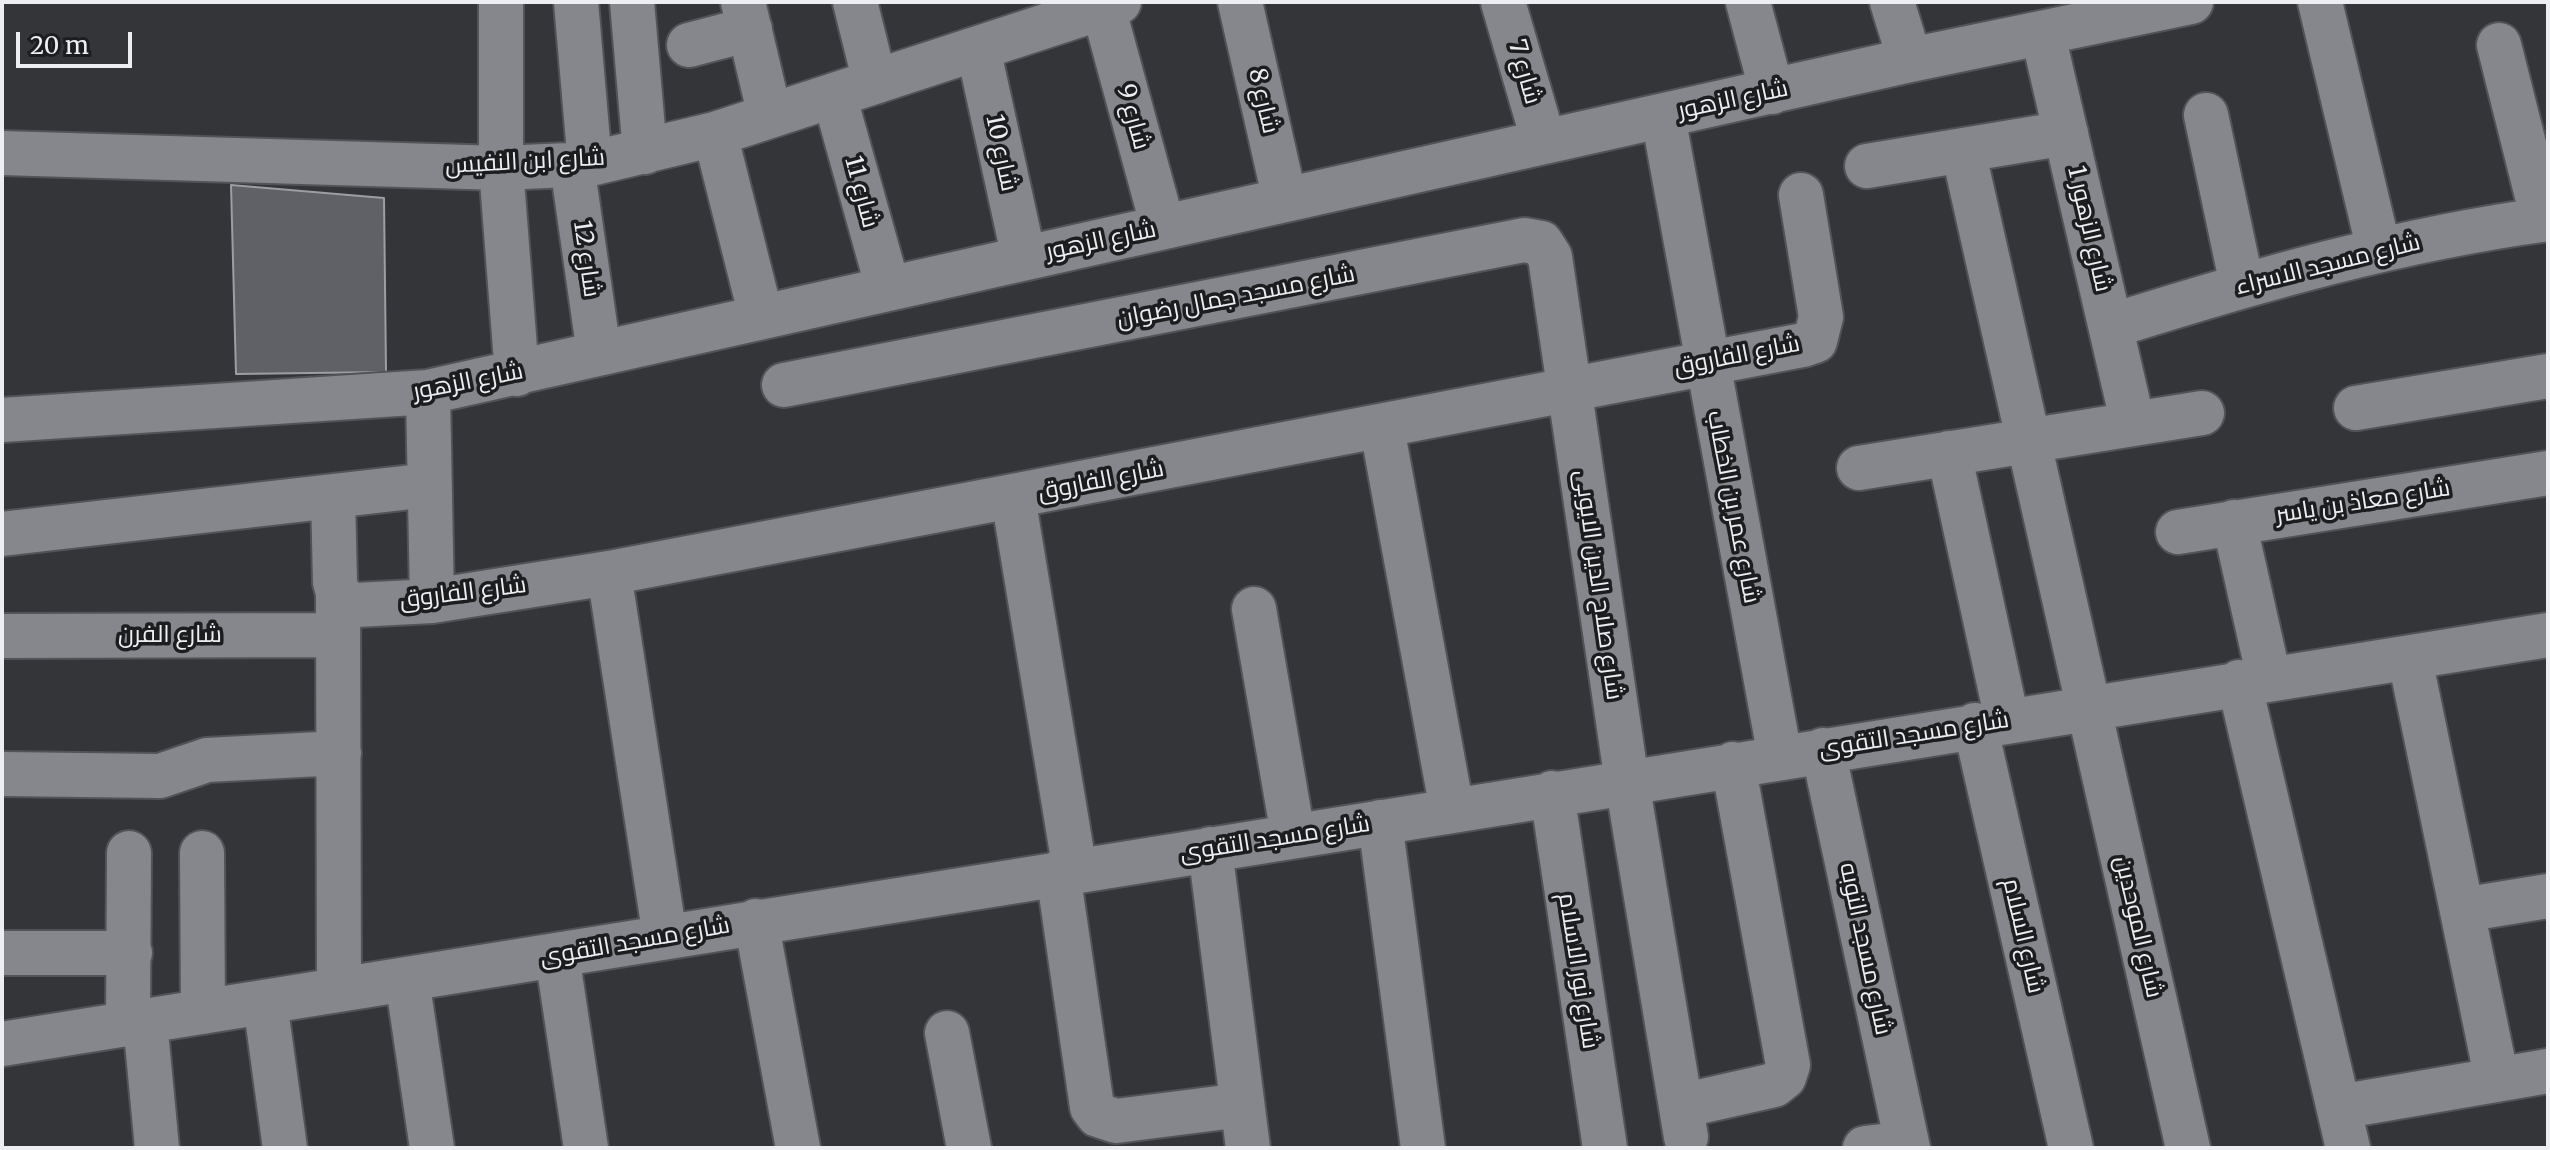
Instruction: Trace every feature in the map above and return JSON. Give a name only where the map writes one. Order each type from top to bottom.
[{"type":"street","points":[[501,2],[501,168],[517,374]]},
{"type":"street","name":"شارع 12","points":[[576,2],[581,164],[599,353]]},
{"type":"street","points":[[632,2],[645,152]]},
{"type":"street","name":"شارع 11","points":[[855,2],[854,88],[888,288]]},
{"type":"street","name":"شارع 8","points":[[1240,2],[1285,200]]},
{"type":"street","name":"شارع 7","points":[[1503,2],[1544,142]]},
{"type":"street","points":[[1748,2],[1772,92]]},
{"type":"street","points":[[1892,2],[1910,60]]},
{"type":"street","name":"شارع الزهور","points":[[2,420],[428,392],[1772,92],[1910,60],[2048,23],[2191,2]]},
{"type":"street","points":[[2320,2],[2379,250]]},
{"type":"street","name":"شارع ابن النفيس","points":[[2,153],[501,168],[581,164],[715,134],[1111,5]]},
{"type":"street","name":"شارع 9","points":[[1111,5],[1163,227]]},
{"type":"street","points":[[689,45],[746,16],[770,116]]},
{"type":"street","name":"شارع الزهور 1","points":[[2048,23],[2066,133],[2133,424]]},
{"type":"street","points":[[2499,45],[2545,220]]},
{"type":"street","name":"شارع 10","points":[[978,48],[1024,258]]},
{"type":"street","points":[[2206,115],[2242,285]]},
{"type":"street","name":"شارع عمر بن الخطاب","points":[[1663,116],[1780,757]]},
{"type":"street","points":[[1867,166],[2066,133]]},
{"type":"street","points":[[715,134],[761,316]]},
{"type":"street","name":"شارع الموحدين","points":[[1963,150],[2188,1148]]},
{"type":"street","name":"شارع الفاروق","points":[[338,614],[345,602],[356,605],[432,601],[609,573],[1382,428],[1569,387],[1815,341],[1821,317],[1801,195]]},
{"type":"street","name":"شارع مسجد الاسراء","points":[[2111,326],[2242,285],[2379,250],[2545,220]]},
{"type":"street","name":"شارع مسجد جمال رضوان","points":[[784,385],[1533,240],[1541,243],[1550,257],[1569,387]]},
{"type":"street","points":[[2356,408],[2548,376]]},
{"type":"street","name":"شارع صلاح الدين الايوبى","points":[[1569,387],[1627,782],[1683,1122],[1774,1085],[1784,1077],[1788,1065],[1733,764]]},
{"type":"street","points":[[428,392],[432,601]]},
{"type":"street","points":[[1859,468],[2202,413]]},
{"type":"street","points":[[1382,428],[1452,810]]},
{"type":"street","name":"شارع السلام","points":[[1949,453],[1991,723],[2071,1148]]},
{"type":"street","name":"شارع معاذ بن ياسر","points":[[2178,532],[2548,473]]},
{"type":"street","points":[[2,534],[429,485]]},
{"type":"street","points":[[333,496],[338,614],[339,990]]},
{"type":"street","points":[[1013,497],[1067,872],[1092,1107],[1106,1121],[1116,1121],[1242,1105]]},
{"type":"street","points":[[2234,522],[2254,680],[2344,1127],[2497,1080],[2548,1071]]},
{"type":"street","points":[[609,573],[665,937]]},
{"type":"street","points":[[1254,609],[1293,835]]},
{"type":"street","name":"شارع الفرن","points":[[2,636],[338,614]]},
{"type":"street","name":"شارع مسجد التقوى","points":[[2,1044],[2548,635]]},
{"type":"street","points":[[2410,659],[2497,1080]]},
{"type":"street","name":"شارع مسجد التوبه","points":[[1823,750],[1893,1146]]},
{"type":"street","points":[[2,774],[160,776],[207,760],[339,753]]},
{"type":"street","name":"شارع نور الاسلام","points":[[1552,793],[1605,1148]]},
{"type":"street","points":[[1380,822],[1423,1148]]},
{"type":"street","points":[[1210,849],[1248,1148]]},
{"type":"street","points":[[129,853],[130,953],[137,1023],[157,1148]]},
{"type":"street","points":[[202,853],[203,1012]]},
{"type":"street","points":[[2462,910],[2548,896]]},
{"type":"street","points":[[756,921],[798,1148]]},
{"type":"street","points":[[2,953],[130,953]]},
{"type":"street","points":[[557,955],[586,1148]]},
{"type":"street","points":[[407,979],[432,1148]]},
{"type":"street","points":[[265,1002],[285,1148]]},
{"type":"street","points":[[947,1033],[969,1148]]},
{"type":"building","points":[[231,185],[384,198],[386,372],[236,374]]}]
